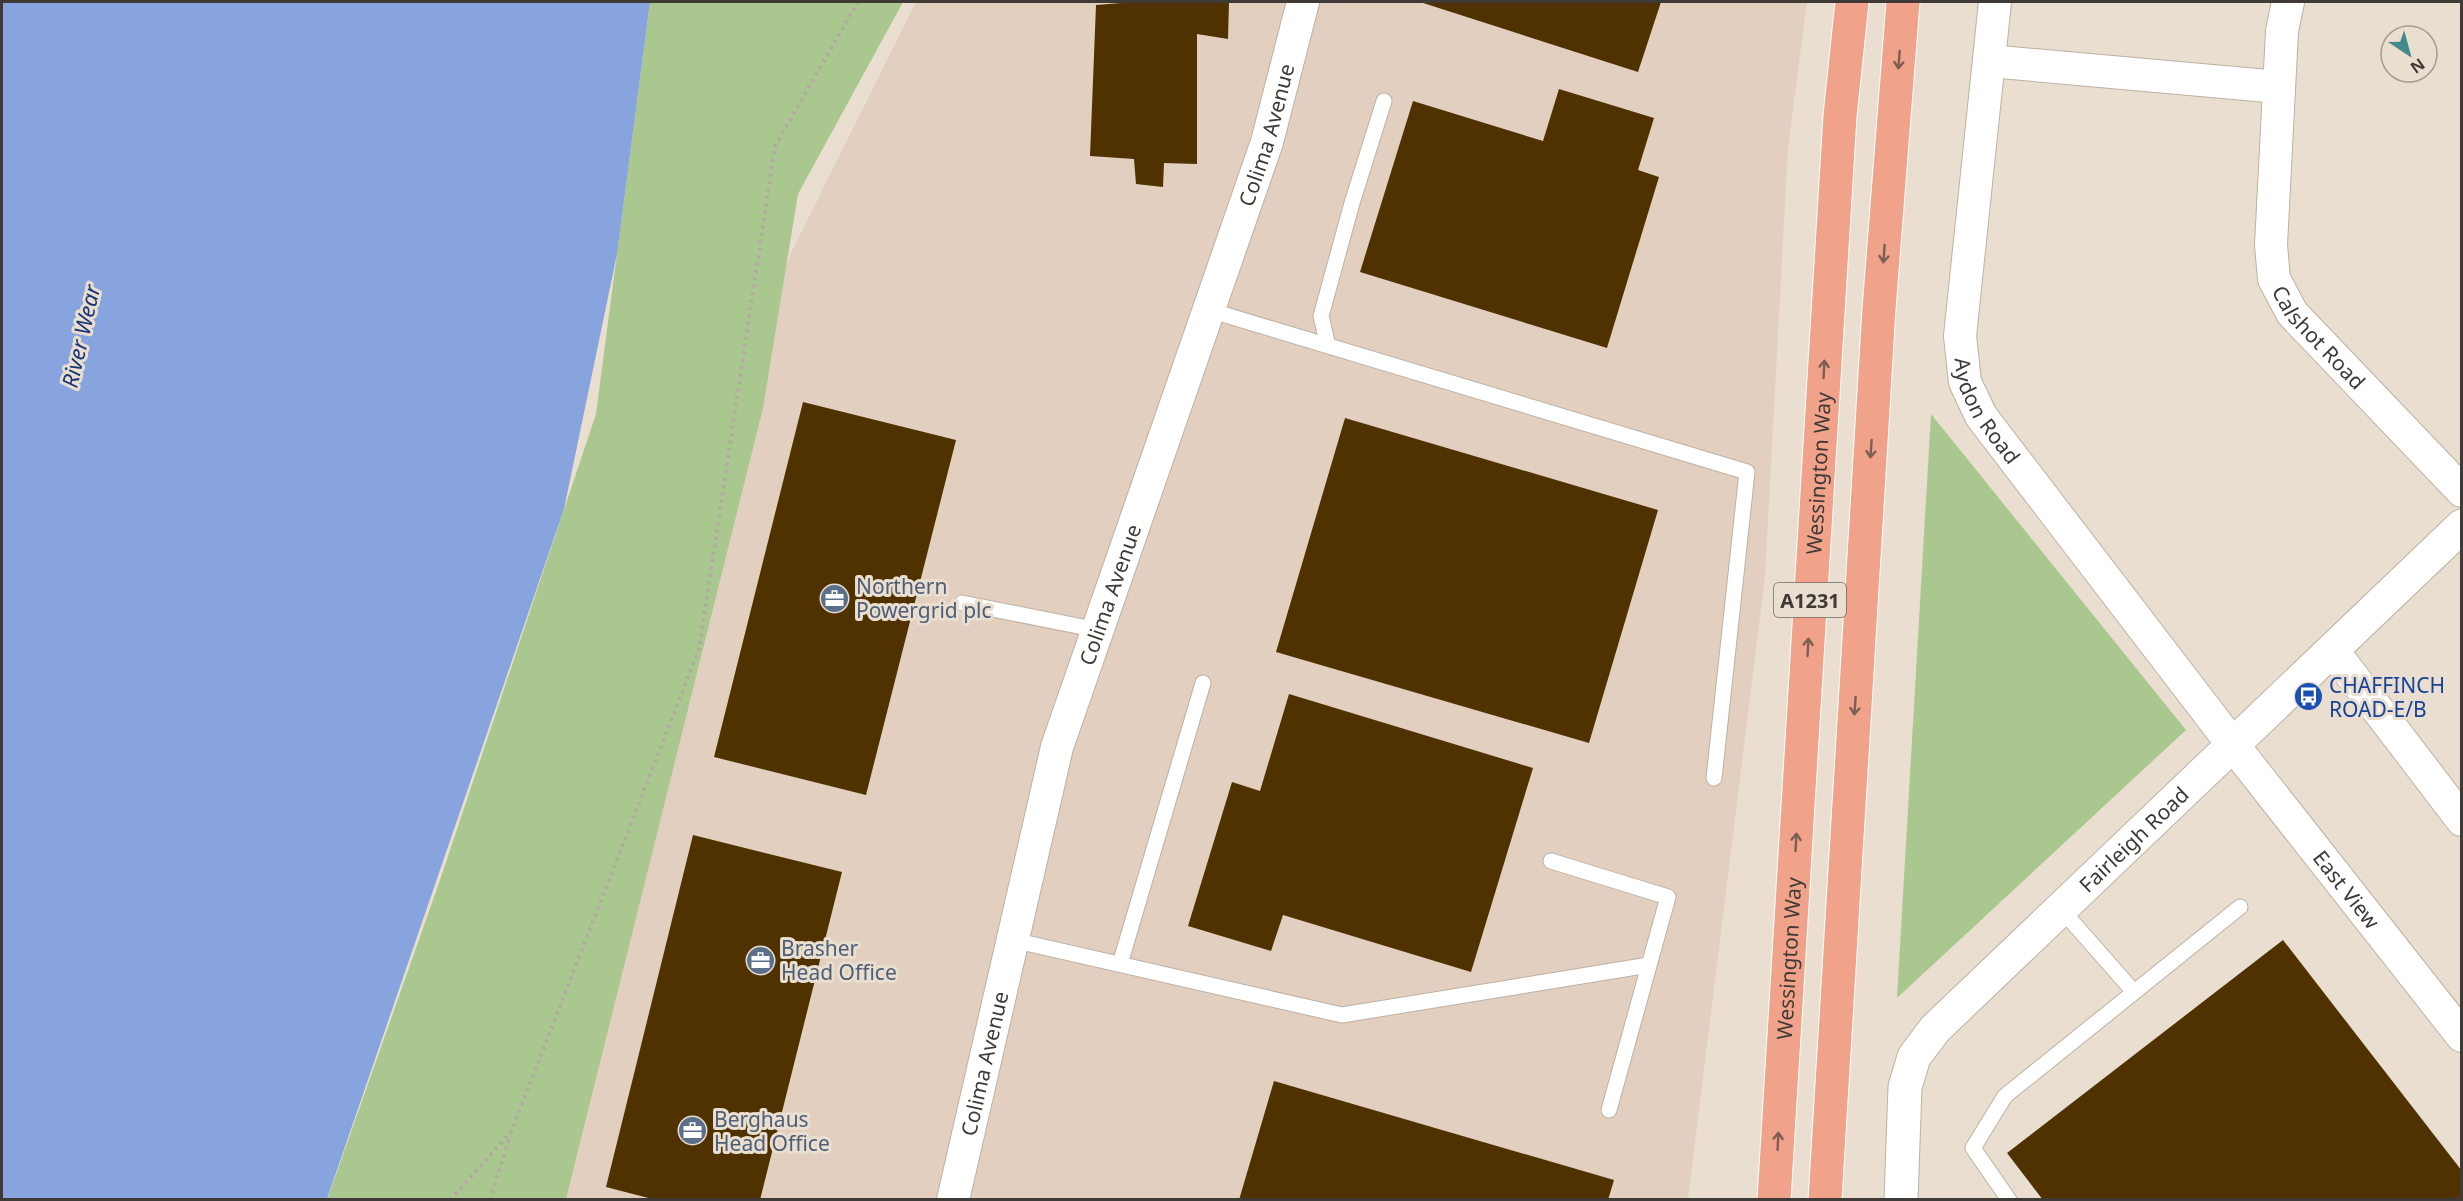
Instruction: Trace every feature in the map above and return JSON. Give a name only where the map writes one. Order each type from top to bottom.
[{"type":"highway","name":"Wessington Way","points":[[1774,1200],[1840,116],[1852,2]]},
{"type":"highway","name":"A1231","points":[[1825,1200],[1879,309],[1903,2]]},
{"type":"street","name":"Colima Avenue","points":[[952,1200],[1057,747],[1268,142],[1303,2]]},
{"type":"street","name":"Aydon Road","points":[[1995,2],[1959,336],[1965,382],[1981,416],[2233,746]]},
{"type":"street","name":"Calshot Road","points":[[2288,2],[2282,31],[2271,245],[2274,279],[2292,313],[2462,491]]},
{"type":"street","points":[[1989,61],[2279,87]]},
{"type":"street","name":"Fairleigh Road","points":[[1901,1200],[1905,1087],[1914,1057],[1935,1029],[2462,526]]},
{"type":"street","points":[[2333,651],[2462,820]]},
{"type":"street","name":"East View","points":[[2233,746],[2462,1036]]},
{"type":"lane","points":[[1328,346],[1320,316],[1384,101]]},
{"type":"lane","points":[[1209,310],[1747,472],[1714,778]]},
{"type":"lane","points":[[962,603],[1098,630]]},
{"type":"lane","points":[[1120,964],[1203,683]]},
{"type":"lane","points":[[1551,861],[1668,897],[1609,1110]]},
{"type":"lane","points":[[2009,1200],[1973,1148],[2005,1096],[2240,907]]},
{"type":"lane","points":[[2061,909],[2134,993]]},
{"type":"lane","points":[[1013,940],[1342,1015],[1649,965]]},
{"type":"path","points":[[490,1200],[511,1132],[699,649],[775,146],[858,2]]},
{"type":"path","points":[[450,1200],[511,1132]]},
{"type":"shaded area","points":[[916,2],[1807,2],[1788,147],[1765,576],[1688,1199],[406,1200],[731,437],[790,255]]},
{"type":"green space","points":[[650,2],[903,2],[798,194],[763,408],[566,1199],[327,1200],[439,883],[596,414]]},
{"type":"green space","points":[[1931,414],[2186,730],[1897,998]]},
{"type":"water","name":"River Wear","points":[[2,2],[650,2],[617,254],[564,509],[327,1199],[2,1199]]},
{"type":"building","points":[[1133,2],[1229,2],[1228,39],[1197,34],[1197,164],[1164,163],[1163,187],[1136,184],[1134,159],[1090,156],[1096,5]]},
{"type":"building","points":[[1420,2],[1661,2],[1638,72]]},
{"type":"building","points":[[1559,89],[1654,118],[1638,170],[1659,177],[1607,348],[1360,272],[1413,101],[1543,141]]},
{"type":"building","name":"Northern Powergrid plc","points":[[803,402],[956,440],[866,795],[714,757]]},
{"type":"building","points":[[1345,418],[1658,510],[1589,743],[1276,652]]},
{"type":"building","points":[[1289,694],[1533,768],[1471,972],[1283,915],[1271,951],[1188,926],[1232,782],[1260,791]]},
{"type":"building","points":[[693,835],[842,872],[760,1200],[656,1200],[606,1187]]},
{"type":"building","points":[[2283,940],[2462,1171],[2462,1200],[2043,1200],[2007,1153]]},
{"type":"building","points":[[1274,1081],[1614,1180],[1608,1200],[1239,1200]]},
{"type":"place","name":"Northern Powergrid plc","points":[[835,598]]},
{"type":"place","name":"CHAFFINCH ROAD-E/B","points":[[2308,697]]},
{"type":"place","name":"Brasher Head Office","points":[[760,960]]},
{"type":"place","name":"Berghaus Head Office","points":[[693,1131]]}]
